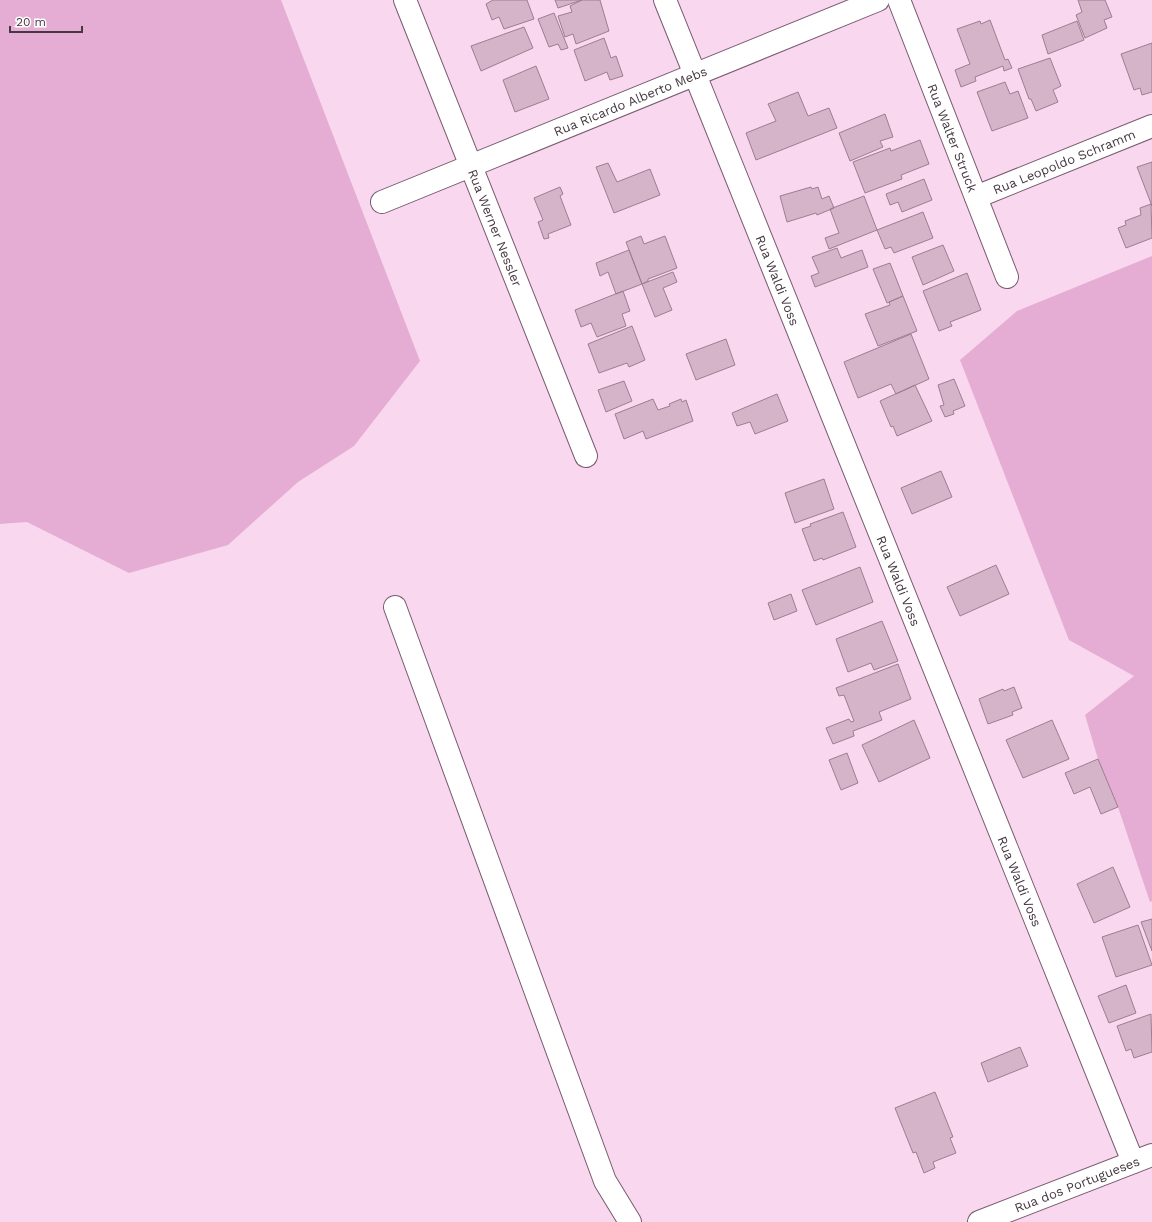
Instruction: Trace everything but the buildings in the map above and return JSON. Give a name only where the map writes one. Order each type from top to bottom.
[{"type":"street","name":"Rua Werner Nessler","points":[[405,0],[586,456]]},
{"type":"street","name":"Rua Waldi Voss","points":[[665,0],[1142,1159]]},
{"type":"street","name":"Rua Ricardo Alberto Mebs","points":[[382,202],[878,0]]},
{"type":"street","name":"Rua Walter Struck","points":[[899,0],[1007,277]]},
{"type":"street","name":"Rua Leopoldo Schramm","points":[[976,197],[1152,126]]},
{"type":"street","points":[[395,607],[605,1181],[630,1222]]},
{"type":"street","name":"Rua dos Portugueses","points":[[979,1222],[1142,1159]]},
{"type":"shaded area","points":[[0,0],[281,0],[420,361],[354,446],[298,482],[228,545],[129,573],[27,522],[0,524]]},
{"type":"shaded area","points":[[1152,256],[1152,901],[1150,902],[1118,807],[1098,759],[1085,715],[1134,676],[1069,640],[960,360],[1017,311]]}]
